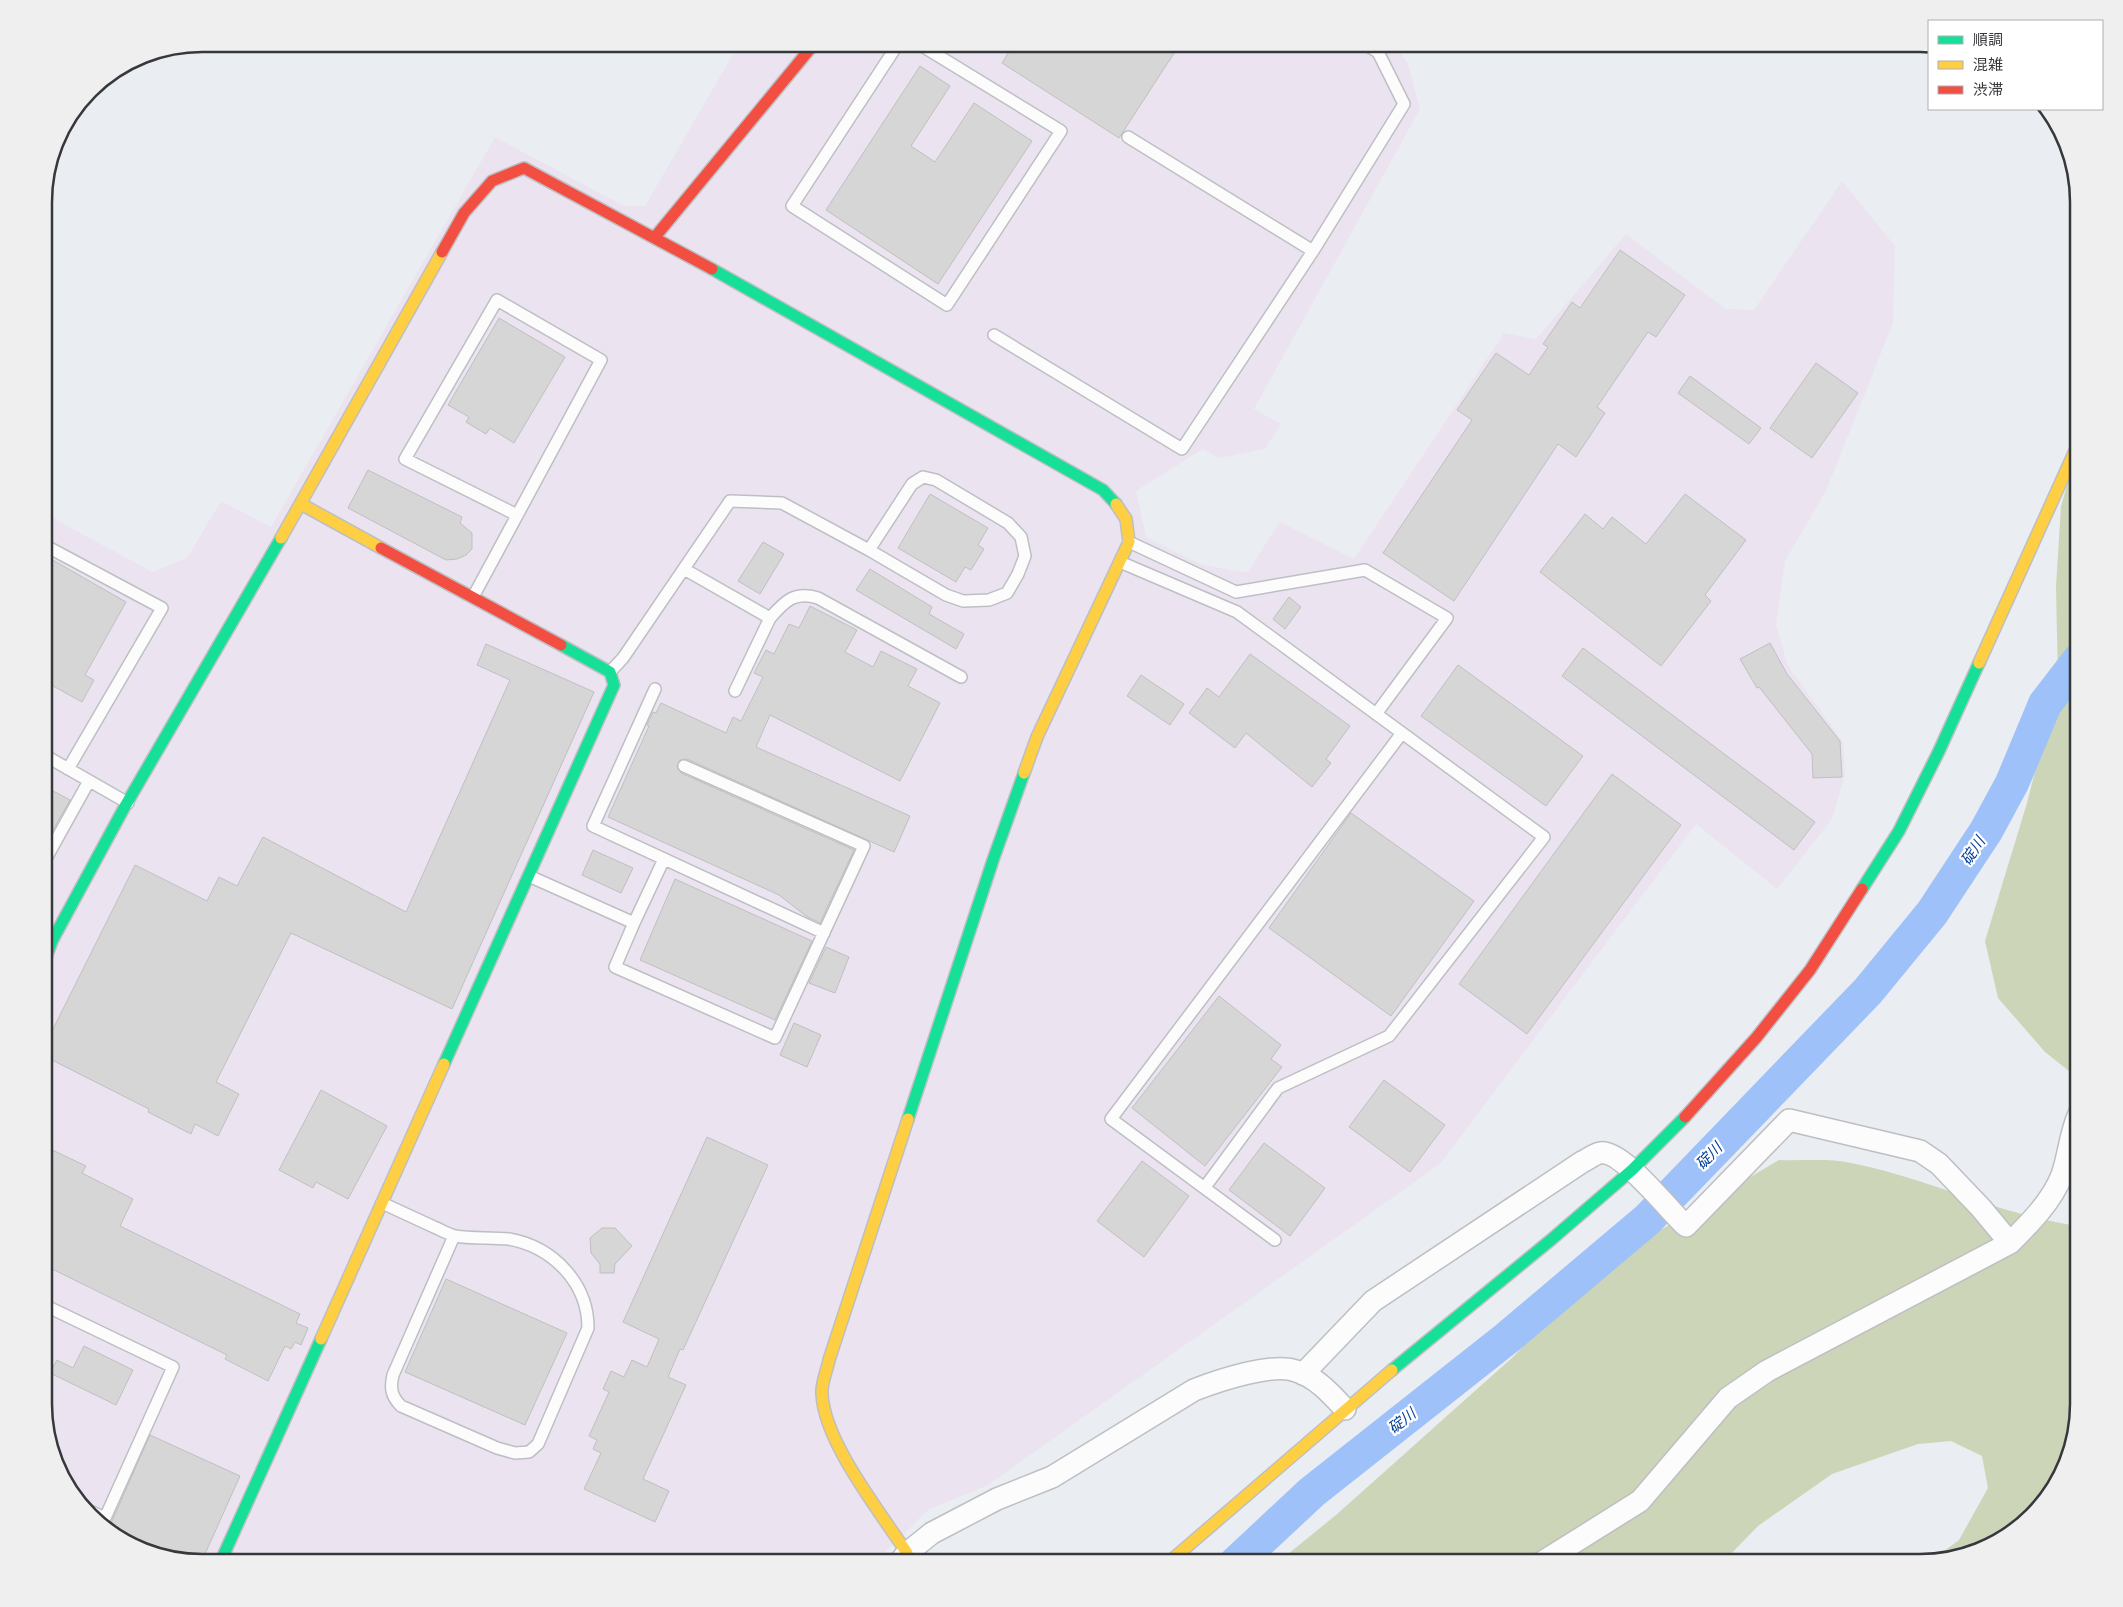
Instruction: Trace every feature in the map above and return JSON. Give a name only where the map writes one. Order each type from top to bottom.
[{"type":"street","points":[[655,237],[807,52]]},
{"type":"street","points":[[53,939],[128,803],[301,504],[464,213],[492,181],[524,168],[655,237],[1103,490],[1122,509],[1130,527],[1129,542],[1037,737],[983,888],[828,1368],[822,1394],[828,1423],[901,1554]]},
{"type":"street","points":[[1178,1554],[1345,1409],[1552,1240],[1632,1170],[1676,1127],[1756,1038],[1810,970],[1899,831],[1943,742],[2070,462]]},
{"type":"street","points":[[224,1554],[614,685],[610,672],[301,504]]},
{"type":"street","points":[[1303,1374],[1373,1301],[1582,1162],[1600,1153],[1612,1155],[1632,1170],[1686,1226],[1789,1120],[1920,1151],[1939,1164],[1981,1208],[2010,1243]]},
{"type":"street","points":[[1556,1554],[1640,1501],[1728,1398],[1767,1371],[2010,1243],[2050,1198],[2062,1176],[2070,1147]]},
{"type":"street","points":[[908,1554],[932,1533],[997,1499],[1052,1477],[1194,1390],[1217,1381],[1264,1370],[1295,1370],[1318,1382],[1345,1409]]},
{"type":"lane","points":[[893,52],[792,206],[947,305],[1061,131],[932,52]]},
{"type":"lane","points":[[994,335],[1182,449],[1313,251],[1404,104],[1378,52]]},
{"type":"lane","points":[[1128,137],[1313,251]]},
{"type":"lane","points":[[473,597],[517,515],[600,360],[497,300],[405,459],[517,515]]},
{"type":"lane","points":[[610,672],[624,658],[730,501],[782,503],[869,550],[946,595],[963,601],[989,600],[1007,593],[1018,574],[1025,556],[1021,537],[1008,523],[936,480],[923,477],[912,484],[869,550]]},
{"type":"lane","points":[[1129,542],[1236,592],[1365,570],[1447,618],[1376,714]]},
{"type":"lane","points":[[53,550],[162,608],[68,769]]},
{"type":"lane","points":[[1120,562],[1237,612],[1544,837],[1389,1036],[1278,1088],[1205,1187]]},
{"type":"lane","points":[[684,569],[770,618]]},
{"type":"lane","points":[[735,691],[770,618],[784,602],[804,594],[818,598],[961,677]]},
{"type":"lane","points":[[655,689],[594,826],[824,933]]},
{"type":"lane","points":[[1275,1240],[1111,1119],[1402,733]]},
{"type":"lane","points":[[53,760],[128,803]]},
{"type":"lane","points":[[664,859],[615,967],[775,1038],[864,846],[684,766]]},
{"type":"lane","points":[[53,846],[90,781]]},
{"type":"lane","points":[[529,876],[634,923]]},
{"type":"lane","points":[[382,1203],[454,1236],[511,1240],[535,1248],[556,1259],[570,1275],[583,1296],[588,1316],[588,1328],[538,1444],[528,1452],[515,1454],[497,1448],[401,1406],[393,1398],[390,1386],[393,1375],[454,1236]]},
{"type":"lane","points":[[53,1309],[173,1367],[105,1518]]},
{"type":"shaded area","points":[[734,52],[1400,52],[1408,64],[1420,109],[1254,409],[1281,424],[1265,449],[1219,458],[1203,449],[1136,491],[1146,537],[1200,564],[1247,573],[1280,522],[1354,559],[1504,333],[1536,339],[1626,234],[1726,309],[1754,310],[1842,181],[1895,246],[1893,323],[1826,491],[1785,561],[1776,625],[1788,666],[1843,742],[1845,775],[1832,819],[1777,889],[1696,824],[1440,1164],[988,1485],[928,1510],[883,1554],[203,1554],[183,1553],[154,1547],[136,1539],[111,1523],[90,1503],[78,1488],[64,1462],[55,1434],[53,1414],[53,518],[152,572],[187,558],[221,501],[271,527],[495,137],[624,206],[645,206]]},
{"type":"green space","points":[[2070,476],[2070,1072],[2045,1052],[1998,998],[1985,941],[2027,803],[2058,680],[2056,587],[2061,506]]},
{"type":"green space","points":[[1779,1160],[1843,1161],[1909,1178],[2021,1214],[2070,1224],[2070,1404],[2068,1434],[2063,1453],[2039,1496],[2019,1517],[1987,1539],[1969,1547],[1942,1553],[1959,1540],[1988,1488],[1982,1456],[1951,1441],[1918,1444],[1832,1474],[1758,1526],[1731,1554],[1288,1554],[1336,1515],[1513,1357],[1603,1264]]},
{"type":"building","points":[[1009,52],[1175,52],[1119,138],[1002,63]]},
{"type":"building","points":[[920,66],[950,86],[911,146],[935,162],[974,103],[1032,141],[938,284],[826,210]]},
{"type":"building","points":[[1620,250],[1685,295],[1656,337],[1648,332],[1597,407],[1605,413],[1576,457],[1558,444],[1454,601],[1383,553],[1472,420],[1457,410],[1496,353],[1529,375],[1548,347],[1543,344],[1572,302],[1580,308]]},
{"type":"building","points":[[499,318],[565,357],[514,443],[490,428],[486,434],[466,422],[469,417],[448,405]]},
{"type":"building","points":[[1816,363],[1858,393],[1812,458],[1770,428]]},
{"type":"building","points":[[1690,376],[1761,428],[1749,444],[1678,393]]},
{"type":"building","points":[[368,470],[462,517],[460,523],[472,533],[472,549],[466,555],[457,559],[446,560],[348,508]]},
{"type":"building","points":[[930,494],[988,528],[978,545],[984,549],[971,570],[965,567],[956,582],[898,548]]},
{"type":"building","points":[[1685,494],[1746,540],[1705,595],[1711,601],[1661,666],[1540,572],[1585,514],[1603,529],[1612,517],[1646,544]]},
{"type":"building","points":[[763,542],[784,554],[760,594],[738,581]]},
{"type":"building","points":[[53,560],[126,602],[85,675],[94,680],[82,702],[53,686]]},
{"type":"building","points":[[870,569],[932,607],[929,614],[964,634],[956,649],[856,590]]},
{"type":"building","points":[[1289,597],[1301,607],[1285,629],[1273,619]]},
{"type":"building","points":[[810,606],[857,630],[845,652],[873,667],[881,651],[917,669],[908,686],[940,703],[900,781],[770,715],[756,747],[910,816],[894,852],[687,759],[680,760],[677,766],[681,773],[854,850],[820,923],[806,916],[779,895],[608,817],[649,726],[647,725],[653,712],[656,713],[661,703],[726,733],[733,717],[741,721],[763,677],[754,673],[766,650],[774,654],[789,624],[799,628]]},
{"type":"building","points":[[1770,643],[1787,674],[1840,741],[1842,777],[1813,778],[1812,754],[1759,687],[1757,688],[1740,659]]},
{"type":"building","points":[[486,644],[594,692],[452,1009],[291,933],[216,1082],[239,1094],[218,1136],[195,1124],[191,1134],[148,1112],[149,1109],[53,1061],[53,1029],[135,865],[207,901],[219,877],[237,886],[263,837],[406,912],[510,680],[477,665]]},
{"type":"building","points":[[1583,648],[1815,822],[1794,850],[1562,676]]},
{"type":"building","points":[[1250,654],[1350,726],[1326,759],[1331,763],[1312,787],[1246,733],[1235,748],[1189,713],[1207,688],[1219,697]]},
{"type":"building","points":[[1458,665],[1583,756],[1546,806],[1421,716]]},
{"type":"building","points":[[1141,675],[1184,704],[1170,725],[1127,696]]},
{"type":"building","points":[[1612,774],[1681,825],[1527,1034],[1459,984]]},
{"type":"building","points":[[53,791],[70,800],[53,830]]},
{"type":"building","points":[[1351,813],[1474,901],[1391,1016],[1269,928]]},
{"type":"building","points":[[593,850],[633,868],[621,893],[582,875]]},
{"type":"building","points":[[675,879],[812,941],[775,1020],[640,960]]},
{"type":"building","points":[[826,947],[849,957],[835,993],[809,983]]},
{"type":"building","points":[[1219,996],[1281,1045],[1271,1059],[1282,1067],[1205,1166],[1132,1108]]},
{"type":"building","points":[[794,1023],[821,1035],[807,1067],[780,1055]]},
{"type":"building","points":[[1384,1080],[1445,1125],[1410,1172],[1349,1127]]},
{"type":"building","points":[[321,1090],[387,1126],[348,1199],[316,1182],[313,1188],[279,1170]]},
{"type":"building","points":[[707,1137],[768,1165],[683,1350],[680,1349],[668,1377],[686,1385],[643,1479],[669,1491],[655,1522],[584,1489],[601,1453],[593,1449],[597,1440],[589,1436],[609,1392],[603,1389],[611,1371],[624,1377],[632,1360],[647,1367],[659,1339],[623,1322]]},
{"type":"building","points":[[1264,1143],[1325,1188],[1290,1236],[1229,1190]]},
{"type":"building","points":[[53,1150],[86,1166],[82,1173],[133,1199],[120,1226],[300,1314],[296,1323],[308,1328],[301,1345],[295,1342],[291,1349],[285,1346],[268,1381],[225,1359],[227,1355],[53,1269]]},
{"type":"building","points":[[1142,1161],[1189,1196],[1144,1257],[1097,1221]]},
{"type":"building","points":[[602,1228],[615,1228],[632,1246],[615,1264],[614,1273],[600,1273],[600,1264],[591,1253],[590,1238]]},
{"type":"building","points":[[446,1279],[567,1333],[525,1425],[405,1372]]},
{"type":"building","points":[[84,1346],[133,1370],[116,1405],[53,1374],[53,1367],[57,1360],[73,1368]]},
{"type":"building","points":[[150,1435],[240,1476],[205,1554],[183,1553],[154,1547],[136,1539],[111,1523]]},
{"type":"waterway","name":"碇川","points":[[1246,1554],[1312,1492],[1507,1338],[1648,1219],[1868,991],[1932,913],[1986,831],[2012,783],[2045,704],[2070,672]]},
{"type":"traffic: fast","points":[[712,269],[1103,490],[1116,504]]},
{"type":"traffic: fast","points":[[53,939],[124,808],[281,538]]},
{"type":"traffic: fast","points":[[444,1064],[614,685],[610,672],[561,645]]},
{"type":"traffic: fast","points":[[1862,889],[1899,831],[1939,751],[1979,663]]},
{"type":"traffic: fast","points":[[908,1119],[993,860],[1024,773]]},
{"type":"traffic: fast","points":[[1392,1370],[1552,1239],[1632,1170],[1685,1117]]},
{"type":"traffic: fast","points":[[224,1554],[321,1339]]},
{"type":"traffic: slow","points":[[281,538],[442,252]]},
{"type":"traffic: slow","points":[[1979,663],[2070,462]]},
{"type":"traffic: slow","points":[[301,504],[381,548]]},
{"type":"traffic: slow","points":[[1024,773],[1037,737],[1129,542],[1126,519],[1116,504]]},
{"type":"traffic: slow","points":[[321,1339],[444,1064]]},
{"type":"traffic: slow","points":[[907,1553],[869,1498],[843,1455],[825,1413],[822,1390],[829,1360],[908,1119]]},
{"type":"traffic: slow","points":[[1178,1554],[1392,1370]]},
{"type":"traffic: jam","points":[[655,237],[807,52]]},
{"type":"traffic: jam","points":[[442,252],[464,213],[492,181],[524,168],[712,269]]},
{"type":"traffic: jam","points":[[381,548],[561,645]]},
{"type":"traffic: jam","points":[[1685,1117],[1756,1038],[1810,970],[1862,889]]}]
